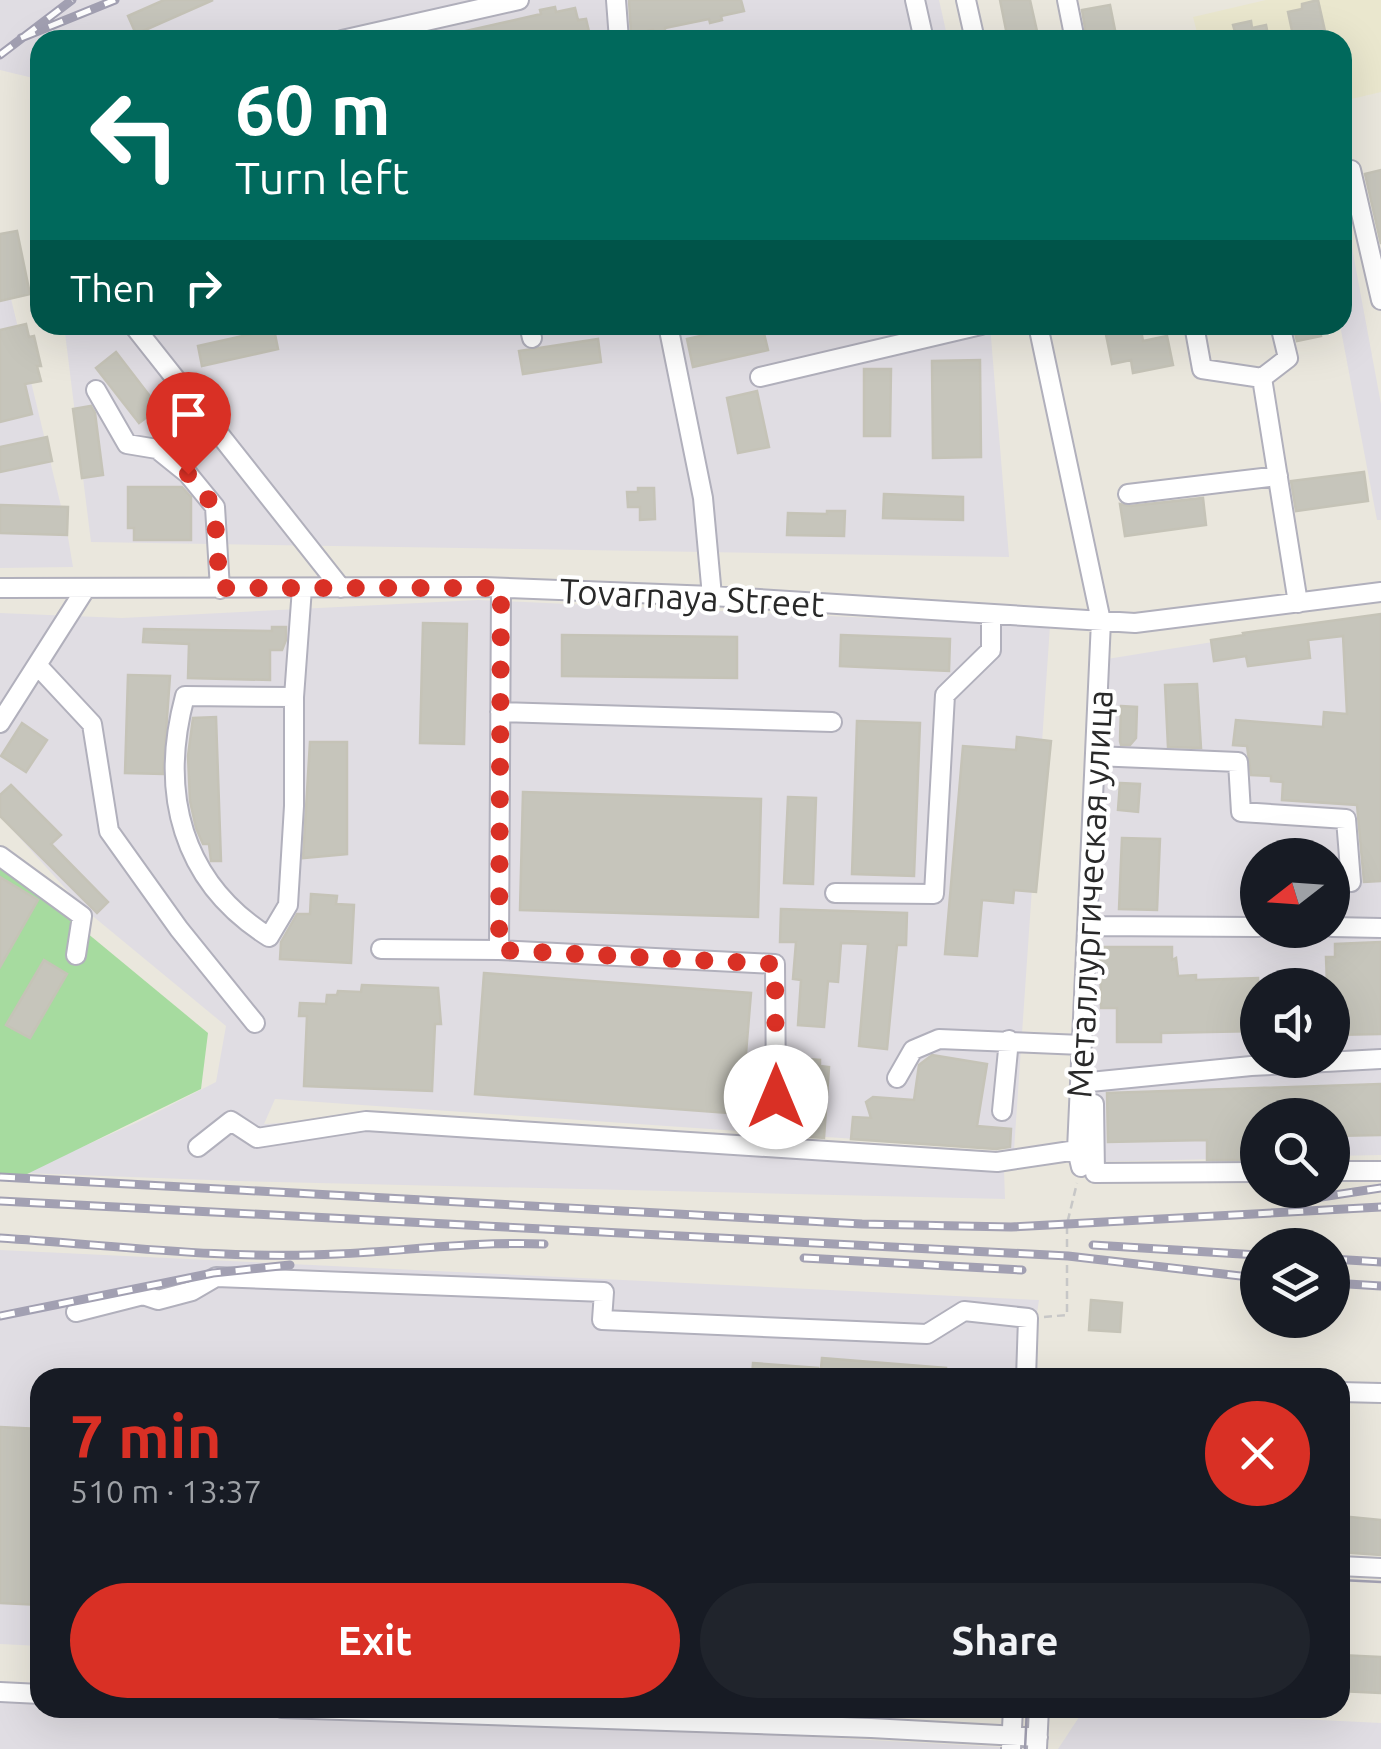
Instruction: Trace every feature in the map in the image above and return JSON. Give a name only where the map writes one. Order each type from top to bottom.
[{"type":"street","points":[[386,30],[519,0]]},
{"type":"street","points":[[616,0],[618,30]]},
{"type":"street","points":[[915,0],[922,30]]},
{"type":"street","points":[[966,0],[973,30]]},
{"type":"street","points":[[1067,0],[1072,30]]},
{"type":"street","points":[[1352,174],[1381,300]]},
{"type":"street","points":[[142,335],[341,588]]},
{"type":"street","points":[[670,335],[703,498],[712,596]]},
{"type":"street","points":[[760,377],[938,335]]},
{"type":"street","name":"Металлургическая улица","points":[[1040,335],[1102,621],[1079,1158]]},
{"type":"street","points":[[1196,335],[1202,369],[1262,378],[1288,358],[1282,335]]},
{"type":"street","points":[[1262,378],[1298,603]]},
{"type":"street","points":[[96,390],[128,444],[157,448],[188,474],[214,506],[220,588]]},
{"type":"street","points":[[1128,494],[1278,476]]},
{"type":"street","name":"Tovarnaya Street","points":[[0,588],[501,588],[712,596],[1135,624],[1381,592]]},
{"type":"street","points":[[0,723],[86,588]]},
{"type":"street","points":[[294,697],[185,696],[177,726],[176,799],[188,845],[219,893],[250,925],[269,937],[288,904],[294,806],[294,697],[302,588]]},
{"type":"street","points":[[499,950],[501,588]]},
{"type":"street","points":[[834,893],[934,894],[945,695],[991,650],[991,614]]},
{"type":"street","points":[[38,664],[92,724],[109,831],[179,929],[256,1023]]},
{"type":"street","points":[[500,712],[832,722]]},
{"type":"street","points":[[1095,756],[1238,762],[1241,812],[1346,819],[1351,882]]},
{"type":"street","points":[[0,856],[82,916],[76,955]]},
{"type":"street","points":[[1088,926],[1240,927]]},
{"type":"street","points":[[1350,928],[1381,928]]},
{"type":"street","points":[[380,949],[499,950],[775,964],[776,1097]]},
{"type":"street","points":[[897,1078],[914,1050],[939,1039],[1082,1045]]},
{"type":"street","points":[[1002,1112],[1009,1040]]},
{"type":"street","points":[[1080,1083],[1251,1066],[1381,1059]]},
{"type":"street","points":[[1080,1104],[1094,1104],[1095,1173],[1240,1172]]},
{"type":"street","points":[[198,1147],[231,1121],[257,1138],[366,1121],[997,1162],[1079,1158]]},
{"type":"street","points":[[1350,1172],[1381,1171]]},
{"type":"street","points":[[76,1312],[143,1295],[158,1300],[192,1291],[216,1276],[604,1292],[602,1320],[927,1334],[964,1311],[1028,1318],[1026,1368]]},
{"type":"street","points":[[1350,1392],[1381,1392]]},
{"type":"street","points":[[1350,1566],[1381,1568]]},
{"type":"street","points":[[0,1692],[30,1694]]},
{"type":"street","points":[[576,1718],[871,1728],[1038,1743],[1039,1718]]},
{"type":"street","points":[[870,1718],[871,1728]]},
{"type":"path","points":[[1028,1318],[1067,1315],[1067,1224],[1079,1158]]},
{"type":"shaded area","points":[[0,0],[939,0],[946,30],[30,30],[30,77],[0,70]]},
{"type":"shaded area","points":[[1266,0],[1381,0],[1381,92],[1352,99],[1352,30],[1196,30],[1193,17]]},
{"type":"shaded area","points":[[1352,248],[1381,404],[1381,520],[1377,520],[1342,335],[1352,335]]},
{"type":"shaded area","points":[[0,253],[67,531],[73,567],[0,568]]},
{"type":"shaded area","points":[[65,335],[991,335],[1009,557],[91,542]]},
{"type":"shaded area","points":[[478,600],[1050,626],[1014,1150],[275,1099],[264,1124],[344,1120],[634,1134],[923,1169],[1004,1170],[1005,1199],[24,1173],[216,1082],[226,1026],[83,908],[0,816],[0,613],[122,618]]},
{"type":"shaded area","points":[[1381,615],[1381,1155],[1350,1156],[1350,1098],[1240,1098],[1240,1158],[1089,1162],[1107,659]]},
{"type":"shaded area","points":[[0,1250],[1039,1300],[1028,1368],[30,1368],[30,1646],[0,1644]]},
{"type":"shaded area","points":[[0,1695],[30,1696],[30,1718],[458,1718],[1038,1749],[0,1749]]},
{"type":"shaded area","points":[[1078,1718],[1282,1718],[1381,1723],[1381,1749],[1058,1749]]},
{"type":"green space","points":[[0,861],[208,1033],[201,1089],[19,1178],[0,1177]]},
{"type":"building","points":[[164,0],[213,0],[145,30],[134,30],[128,16]]},
{"type":"building","points":[[629,0],[741,0],[744,11],[710,23],[709,19],[665,30],[631,30]]},
{"type":"building","points":[[1000,0],[1030,0],[1037,30],[1006,30]]},
{"type":"building","points":[[1318,0],[1325,30],[1292,30],[1288,12],[1302,9],[1302,4]]},
{"type":"building","points":[[1110,5],[1115,30],[1085,30],[1082,10]]},
{"type":"building","points":[[575,8],[578,20],[586,19],[589,30],[470,30],[541,14],[540,10]]},
{"type":"building","points":[[1251,21],[1252,28],[1266,25],[1267,30],[1234,30],[1233,25]]},
{"type":"building","points":[[1381,170],[1381,244],[1365,174]]},
{"type":"building","points":[[17,231],[30,294],[0,301],[0,234]]},
{"type":"building","points":[[26,324],[29,337],[34,336],[41,381],[25,384],[32,414],[0,422],[0,330]]},
{"type":"building","points":[[247,335],[275,335],[278,349],[202,366],[198,346]]},
{"type":"building","points":[[705,335],[764,335],[768,350],[693,367],[687,339]]},
{"type":"building","points":[[1106,335],[1142,335],[1143,341],[1167,336],[1173,365],[1133,373],[1131,360],[1112,364]]},
{"type":"building","points":[[1296,335],[1321,335],[1321,336],[1297,341]]},
{"type":"building","points":[[598,339],[601,362],[523,374],[519,351]]},
{"type":"building","points":[[116,352],[159,408],[139,423],[96,368]]},
{"type":"building","points":[[980,360],[981,457],[933,458],[932,361]]},
{"type":"building","points":[[864,369],[891,369],[890,436],[864,436]]},
{"type":"building","points":[[757,391],[769,447],[738,453],[727,398]]},
{"type":"building","points":[[91,406],[103,475],[82,478],[73,409]]},
{"type":"building","points":[[47,437],[52,461],[0,472],[0,447]]},
{"type":"building","points":[[1364,472],[1368,501],[1296,511],[1291,481]]},
{"type":"building","points":[[128,487],[182,487],[191,497],[191,540],[134,540],[134,528],[128,528]]},
{"type":"building","points":[[638,488],[654,488],[655,519],[640,520],[640,507],[628,507],[627,492],[638,492]]},
{"type":"building","points":[[884,494],[963,497],[963,520],[883,518]]},
{"type":"building","points":[[1203,498],[1206,525],[1125,536],[1120,504]]},
{"type":"building","points":[[0,505],[68,507],[67,535],[0,533]]},
{"type":"building","points":[[845,511],[844,536],[787,535],[788,513]]},
{"type":"building","points":[[1381,614],[1381,881],[1364,882],[1357,805],[1282,800],[1283,782],[1271,781],[1271,776],[1251,775],[1247,746],[1233,745],[1236,720],[1323,727],[1324,712],[1347,714],[1343,636],[1308,640],[1310,658],[1248,666],[1246,656],[1214,661],[1211,640]]},
{"type":"building","points":[[423,623],[467,624],[464,744],[420,743]]},
{"type":"building","points":[[272,627],[286,627],[286,640],[282,650],[270,650],[270,680],[188,678],[189,644],[143,642],[144,629],[272,631]]},
{"type":"building","points":[[562,635],[737,637],[737,678],[562,676]]},
{"type":"building","points":[[841,635],[950,639],[949,671],[840,666]]},
{"type":"building","points":[[128,675],[170,676],[163,774],[125,773]]},
{"type":"building","points":[[1197,684],[1201,748],[1168,747],[1165,685]]},
{"type":"building","points":[[1121,706],[1137,707],[1136,738],[1130,745],[1121,745],[1120,741]]},
{"type":"building","points":[[216,717],[221,861],[211,861],[209,844],[203,844],[190,801],[188,756],[193,718]]},
{"type":"building","points":[[857,721],[920,723],[914,876],[852,874]]},
{"type":"building","points":[[22,723],[47,740],[26,772],[1,756]]},
{"type":"building","points":[[1017,737],[1051,741],[1036,892],[1014,890],[1013,903],[982,900],[977,956],[945,954],[963,746],[1016,750]]},
{"type":"building","points":[[310,742],[347,742],[347,854],[303,858]]},
{"type":"building","points":[[1120,783],[1140,784],[1138,812],[1118,810]]},
{"type":"building","points":[[11,785],[61,835],[51,844],[108,902],[97,913],[0,816],[0,795]]},
{"type":"building","points":[[523,792],[761,799],[758,917],[520,910]]},
{"type":"building","points":[[788,797],[816,798],[813,884],[784,883]]},
{"type":"building","points":[[1122,838],[1160,839],[1157,910],[1119,909]]},
{"type":"building","points":[[0,877],[38,900],[0,967]]},
{"type":"building","points":[[311,894],[337,896],[336,904],[354,905],[351,963],[280,959],[281,942],[297,914],[310,914]]},
{"type":"building","points":[[781,909],[907,913],[906,945],[897,945],[887,1049],[859,1046],[868,944],[841,943],[838,982],[828,981],[824,1027],[798,1025],[801,980],[793,979],[796,942],[780,942]]},
{"type":"building","points":[[1381,942],[1381,1034],[1350,1035],[1350,968],[1326,968],[1326,957],[1335,957],[1335,948],[1350,948],[1350,943]]},
{"type":"building","points":[[1100,947],[1172,947],[1178,976],[1196,975],[1196,980],[1240,979],[1240,1031],[1161,1033],[1161,1042],[1117,1042],[1117,1008],[1101,1008]]},
{"type":"building","points":[[44,960],[67,974],[30,1038],[6,1025]]},
{"type":"building","points":[[484,973],[751,993],[741,1114],[475,1094]]},
{"type":"building","points":[[362,985],[438,988],[441,1024],[435,1024],[432,1091],[304,1086],[307,1016],[299,1016],[300,1003],[326,1004],[327,995],[337,995],[338,991],[361,992]]},
{"type":"building","points":[[932,1055],[987,1064],[977,1126],[1011,1129],[1010,1147],[851,1139],[853,1117],[871,1118],[866,1102],[873,1097],[914,1100],[919,1065]]},
{"type":"building","points":[[794,1058],[820,1060],[820,1066],[829,1067],[824,1138],[787,1135]]},
{"type":"building","points":[[1381,1084],[1381,1135],[1350,1136],[1350,1098],[1240,1098],[1240,1160],[1207,1160],[1207,1140],[1108,1142],[1107,1093]]},
{"type":"building","points":[[1091,1300],[1122,1303],[1120,1332],[1089,1330]]},
{"type":"building","points":[[822,1358],[946,1368],[821,1368]]},
{"type":"building","points":[[753,1363],[818,1368],[753,1368]]},
{"type":"building","points":[[0,1427],[30,1428],[30,1604],[0,1603]]},
{"type":"building","points":[[1350,1517],[1381,1520],[1381,1555],[1350,1553]]},
{"type":"building","points":[[1350,1655],[1381,1657],[1381,1693],[1350,1691]]},
{"type":"tram line","points":[[1350,1580],[1381,1582]]},
{"type":"tram line","points":[[1025,1749],[1027,1718]]},
{"type":"railway","points":[[33,30],[72,0]]},
{"type":"railway","points":[[41,30],[115,0]]},
{"type":"railway","points":[[0,55],[30,32]]},
{"type":"railway","points":[[21,38],[30,34]]},
{"type":"railway","points":[[0,1177],[862,1224],[1011,1227],[1381,1207]]},
{"type":"railway","points":[[1350,1193],[1381,1188]]},
{"type":"railway","points":[[0,1201],[1068,1256],[1240,1276]]},
{"type":"railway","points":[[0,1238],[253,1255],[544,1244]]},
{"type":"railway","points":[[1093,1245],[1240,1254]]},
{"type":"railway","points":[[804,1258],[1022,1270]]},
{"type":"railway","points":[[1350,1260],[1381,1262]]},
{"type":"railway","points":[[0,1316],[213,1273],[290,1265]]},
{"type":"railway","points":[[1350,1284],[1381,1286]]},
{"type":"route","points":[[188,474],[214,506],[220,588],[501,588],[499,950],[775,964],[776,1097]]}]
